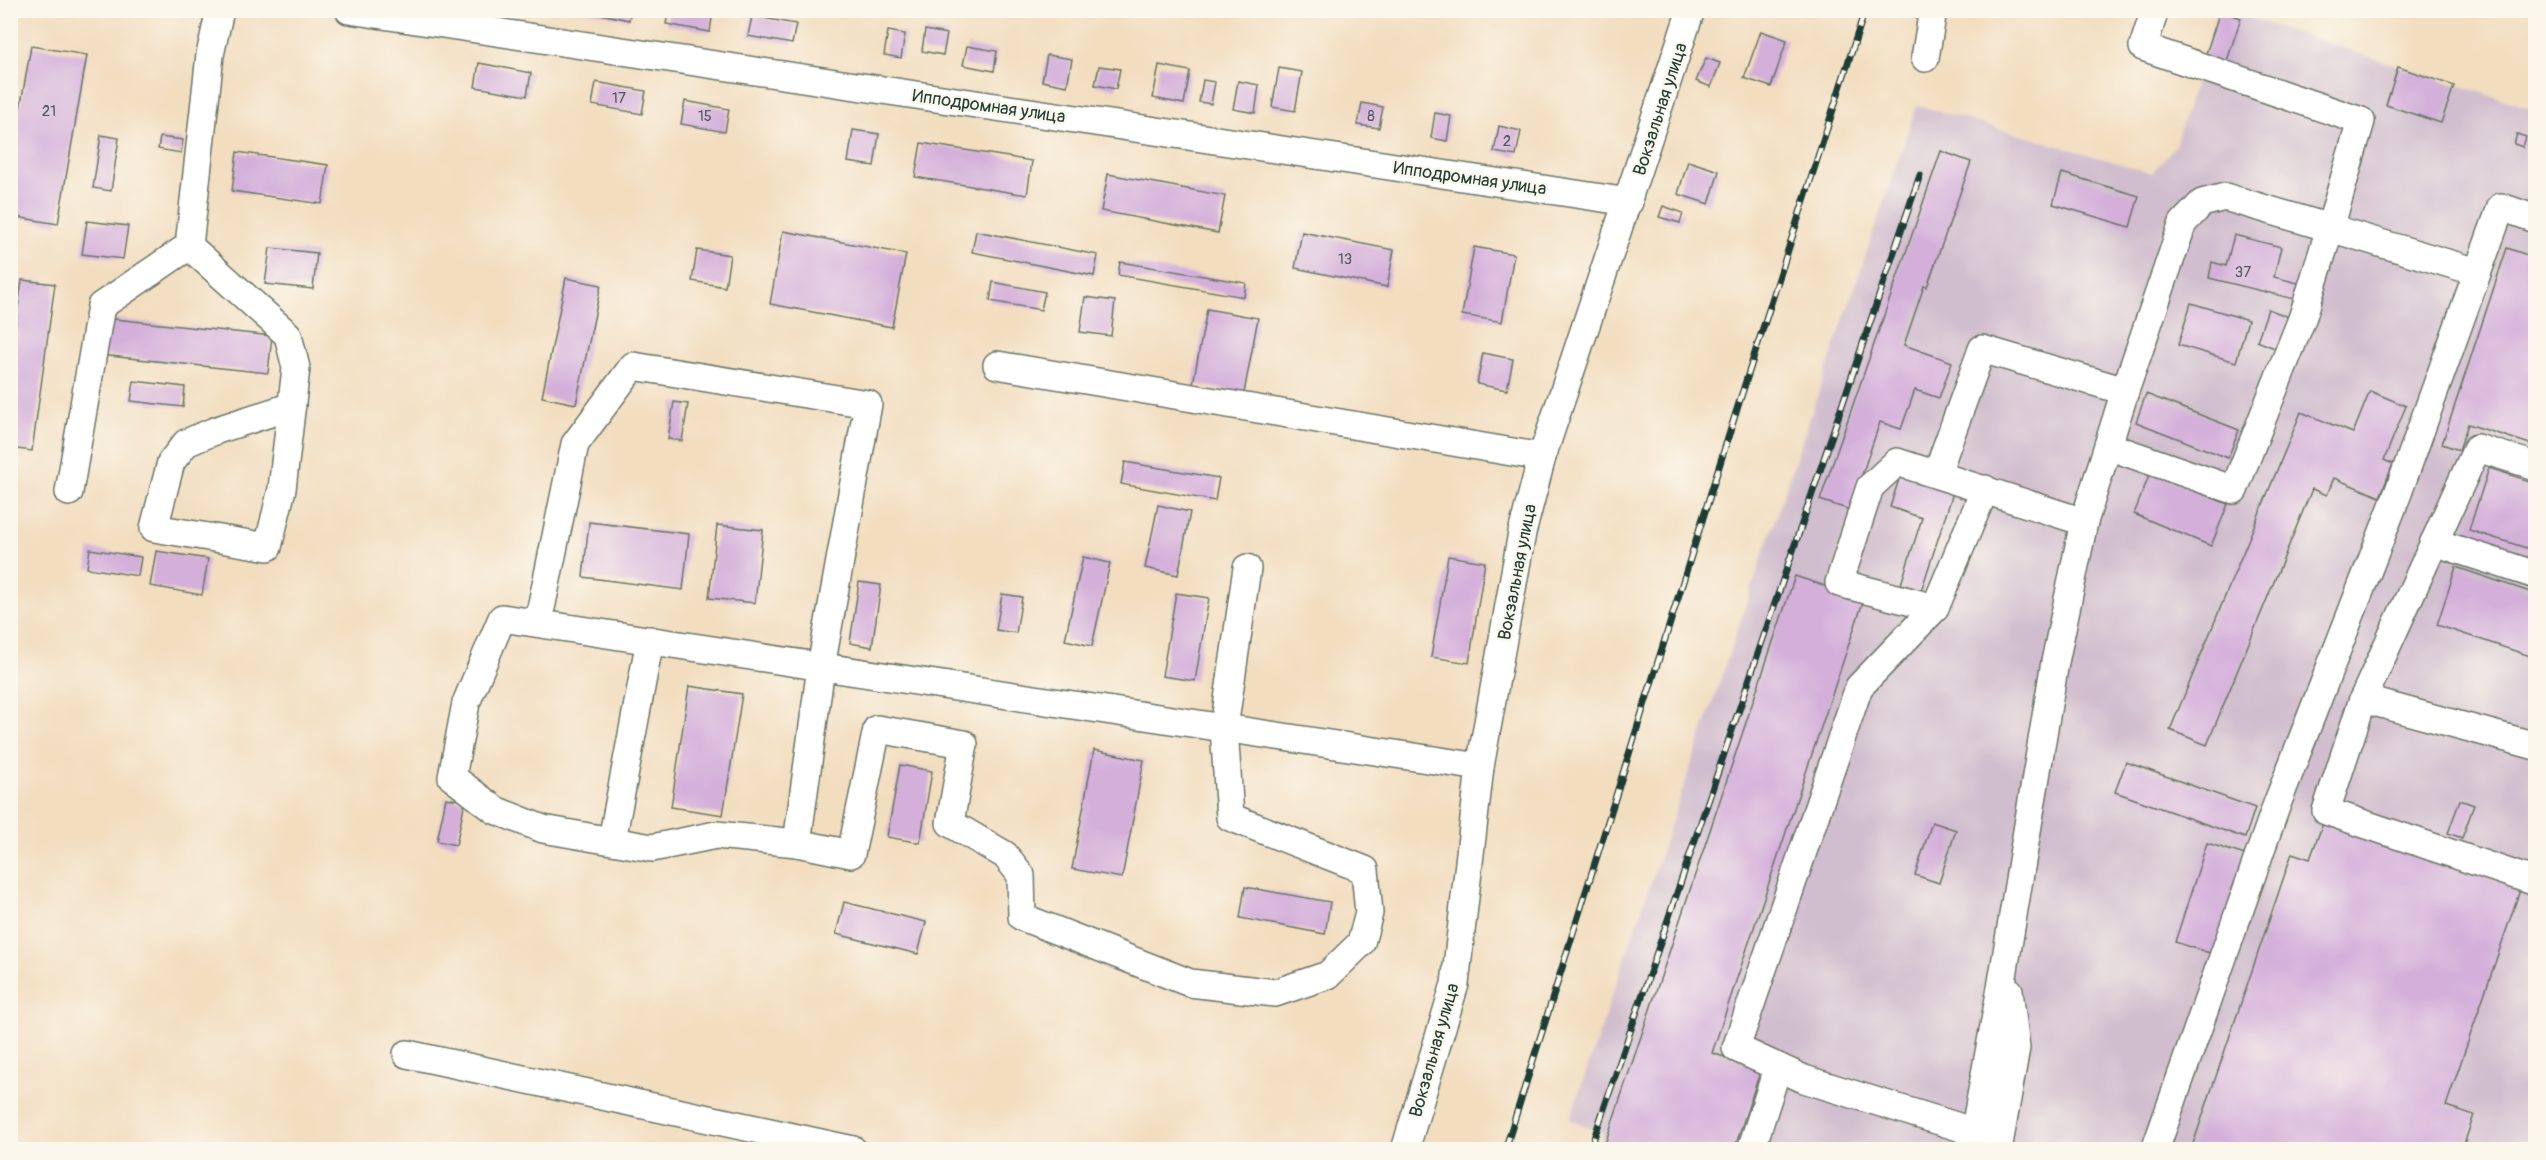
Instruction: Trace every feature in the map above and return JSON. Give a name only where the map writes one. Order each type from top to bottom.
[{"type":"street","points":[[69,492],[101,306],[189,246],[210,55],[220,10]]},
{"type":"street","name":"Вокзальная улица","points":[[1405,1149],[1455,984],[1480,767],[1522,533],[1542,457],[1629,202],[1691,10]]},
{"type":"street","points":[[1925,58],[1933,10]]},
{"type":"street","points":[[2108,446],[2234,490],[2303,316],[2361,121],[2143,47],[2155,10]]},
{"type":"street","name":"Ипподромная улица","points":[[366,12],[1629,202]]},
{"type":"street","points":[[1985,489],[1935,608],[1859,687],[1736,1048],[1804,1079],[1973,1141],[2006,962],[2055,662],[2084,522],[2183,223],[2202,203],[2225,197],[2478,272]]},
{"type":"street","points":[[2155,1149],[2277,804],[2398,493],[2501,207],[2535,219]]},
{"type":"street","points":[[189,246],[288,335],[296,369],[292,406],[282,489],[268,548],[154,528],[171,462],[186,443],[217,430],[292,406]]},
{"type":"street","points":[[1937,473],[1982,349],[2126,391]]},
{"type":"street","points":[[997,365],[1542,457]]},
{"type":"street","points":[[538,624],[575,444],[633,366],[868,404],[821,667],[797,843]]},
{"type":"street","points":[[2535,466],[2477,448],[2363,699],[2326,811],[2535,882]]},
{"type":"street","points":[[1935,608],[1839,583],[1870,488],[1897,462],[2084,522]]},
{"type":"street","points":[[2434,542],[2535,575]]},
{"type":"street","points":[[1247,568],[1224,728],[1230,817],[1365,870],[1369,913],[1360,944],[1328,975],[1275,993],[1190,983],[1022,917],[1021,875],[1005,855],[950,823],[964,744],[877,729],[851,854],[797,843],[716,835],[652,848],[543,829],[495,810],[452,777],[466,703],[502,618],[650,640],[821,667],[1224,728],[1480,767]]},
{"type":"street","points":[[612,840],[650,640]]},
{"type":"street","points":[[2363,699],[2535,746]]},
{"type":"street","points":[[1998,1149],[2016,1047],[2006,962]]},
{"type":"street","points":[[407,1054],[853,1149]]},
{"type":"street","points":[[1750,1149],[1778,1067]]},
{"type":"shaded area","points":[[2225,10],[2535,110],[2535,1149],[1598,1150],[1603,1133],[1570,1119],[1917,105],[2152,173],[2175,146],[2218,11]]},
{"type":"building","points":[[582,10],[631,10],[629,20]]},
{"type":"building","points":[[669,10],[713,10],[710,32],[666,24]]},
{"type":"building","points":[[2220,11],[2241,18],[2225,67],[2204,60]]},
{"type":"building","points":[[752,16],[796,24],[792,44],[748,36]]},
{"type":"building","points":[[925,30],[947,34],[943,55],[922,51]]},
{"type":"building","points":[[888,31],[905,34],[901,58],[884,55]]},
{"type":"building","points":[[1761,31],[1787,40],[1771,87],[1744,78]]},
{"type":"building","points":[[31,46],[87,55],[58,224],[10,216],[10,167]]},
{"type":"building","points":[[967,46],[997,51],[994,71],[963,65]]},
{"type":"building","points":[[1047,55],[1072,59],[1067,86],[1042,81]]},
{"type":"building","points":[[1706,58],[1720,63],[1711,87],[1696,81]]},
{"type":"building","points":[[479,63],[531,73],[527,96],[475,87]]},
{"type":"building","points":[[1159,65],[1190,71],[1184,104],[1153,98]]},
{"type":"building","points":[[1099,66],[1120,69],[1116,89],[1095,85]]},
{"type":"building","points":[[2398,67],[2454,86],[2441,123],[2386,105]]},
{"type":"building","points":[[1279,68],[1302,72],[1295,111],[1272,107]]},
{"type":"building","points":[[1203,80],[1215,82],[1211,104],[1199,102]]},
{"type":"building","points":[[1238,81],[1259,85],[1255,113],[1233,109]]},
{"type":"building","points":[[596,82],[646,91],[642,114],[592,105]]},
{"type":"building","points":[[685,101],[729,109],[725,132],[681,124]]},
{"type":"building","points":[[1362,103],[1383,107],[1379,128],[1358,125]]},
{"type":"building","points":[[1435,113],[1451,116],[1447,141],[1431,138]]},
{"type":"building","points":[[1499,126],[1521,131],[1516,156],[1494,152]]},
{"type":"building","points":[[853,130],[879,134],[874,166],[848,162]]},
{"type":"building","points":[[2517,134],[2526,137],[2523,147],[2514,144]]},
{"type":"building","points":[[101,135],[119,138],[111,191],[93,188]]},
{"type":"building","points":[[160,137],[183,140],[181,153],[158,149]]},
{"type":"building","points":[[921,143],[1032,161],[1027,195],[915,177]]},
{"type":"building","points":[[1941,151],[1971,162],[1904,345],[1952,362],[1939,398],[1915,390],[1901,429],[1880,422],[1850,510],[1820,500]]},
{"type":"building","points":[[237,152],[328,165],[322,204],[232,191]]},
{"type":"building","points":[[1688,161],[1719,171],[1709,204],[1678,194]]},
{"type":"building","points":[[2062,173],[2139,196],[2130,227],[2053,204]]},
{"type":"building","points":[[1108,174],[1225,196],[1218,233],[1101,211]]},
{"type":"building","points":[[1663,206],[1683,213],[1680,223],[1659,217]]},
{"type":"building","points":[[87,221],[128,226],[123,259],[82,254]]},
{"type":"building","points":[[783,231],[906,254],[892,327],[770,304]]},
{"type":"building","points":[[976,231],[1098,255],[1094,276],[972,252]]},
{"type":"building","points":[[1302,232],[1394,250],[1387,287],[1295,268]]},
{"type":"building","points":[[2234,235],[2281,247],[2274,277],[2302,284],[2298,300],[2209,278],[2212,262],[2226,266]]},
{"type":"building","points":[[1474,247],[1514,254],[1502,322],[1462,315]]},
{"type":"building","points":[[270,248],[317,253],[313,289],[265,284]]},
{"type":"building","points":[[2507,248],[2536,258],[2536,446],[2468,424],[2459,450],[2442,444]]},
{"type":"building","points":[[697,250],[730,255],[725,287],[692,281]]},
{"type":"building","points":[[1120,262],[1246,283],[1244,297],[1118,275]]},
{"type":"building","points":[[566,278],[601,285],[576,404],[542,397]]},
{"type":"building","points":[[22,280],[55,284],[32,451],[10,448],[10,365]]},
{"type":"building","points":[[993,282],[1045,292],[1041,310],[990,301]]},
{"type":"building","points":[[1085,297],[1115,301],[1111,336],[1080,332]]},
{"type":"building","points":[[2191,303],[2248,320],[2236,362],[2178,345]]},
{"type":"building","points":[[1207,309],[1258,318],[1244,393],[1193,384]]},
{"type":"building","points":[[2268,309],[2289,317],[2277,349],[2257,341]]},
{"type":"building","points":[[105,318],[272,336],[268,373],[101,355]]},
{"type":"building","points":[[1483,353],[1513,359],[1507,390],[1477,384]]},
{"type":"building","points":[[134,381],[185,387],[183,407],[131,401]]},
{"type":"building","points":[[2370,391],[2406,406],[2384,460],[2393,464],[2380,497],[2334,478],[2327,495],[2312,489],[2207,745],[2170,730],[2301,412],[2353,433]]},
{"type":"building","points":[[2146,394],[2239,430],[2228,458],[2136,422]]},
{"type":"building","points":[[674,402],[688,404],[682,441],[668,439]]},
{"type":"building","points":[[1125,462],[1219,478],[1215,501],[1121,484]]},
{"type":"building","points":[[2489,468],[2536,483],[2536,551],[2469,530]]},
{"type":"building","points":[[2150,473],[2228,504],[2211,546],[2134,514]]},
{"type":"building","points":[[1900,476],[1953,493],[1921,591],[1901,584],[1922,518],[1890,507]]},
{"type":"building","points":[[1158,505],[1190,512],[1178,575],[1145,568]]},
{"type":"building","points":[[589,522],[689,534],[683,590],[583,577]]},
{"type":"building","points":[[717,525],[763,530],[755,603],[709,598]]},
{"type":"building","points":[[90,549],[141,557],[138,576],[87,568]]},
{"type":"building","points":[[156,551],[208,559],[202,595],[150,586]]},
{"type":"building","points":[[1448,556],[1485,562],[1469,663],[1431,657]]},
{"type":"building","points":[[1083,557],[1110,563],[1092,646],[1065,640]]},
{"type":"building","points":[[2456,567],[2536,594],[2536,658],[2437,625]]},
{"type":"building","points":[[1795,576],[1864,599],[1712,1053],[1761,1069],[1734,1150],[1603,1150]]},
{"type":"building","points":[[859,582],[881,585],[872,647],[850,643]]},
{"type":"building","points":[[1176,593],[1209,598],[1195,681],[1162,676]]},
{"type":"building","points":[[1002,594],[1022,597],[1016,633],[996,630]]},
{"type":"building","points":[[689,686],[742,694],[723,815],[671,807]]},
{"type":"building","points":[[1094,750],[1144,760],[1122,878],[1072,869]]},
{"type":"building","points":[[2126,762],[2255,808],[2245,838],[2115,792]]},
{"type":"building","points":[[900,765],[932,771],[920,843],[887,837]]},
{"type":"building","points":[[446,798],[465,801],[456,845],[437,841]]},
{"type":"building","points":[[2460,800],[2474,805],[2462,838],[2448,833]]},
{"type":"building","points":[[1932,822],[1956,830],[1939,883],[1915,875]]},
{"type":"building","points":[[2323,823],[2520,890],[2446,1106],[2474,1115],[2462,1150],[2191,1150],[2292,853],[2310,859]]},
{"type":"building","points":[[2207,843],[2245,855],[2213,954],[2175,942]]},
{"type":"building","points":[[1245,887],[1330,902],[1325,934],[1240,918]]},
{"type":"building","points":[[844,902],[926,922],[918,954],[836,934]]},
{"type":"railway","points":[[1505,1150],[1738,406],[1865,10]]},
{"type":"railway","points":[[1590,1150],[1920,175]]}]
